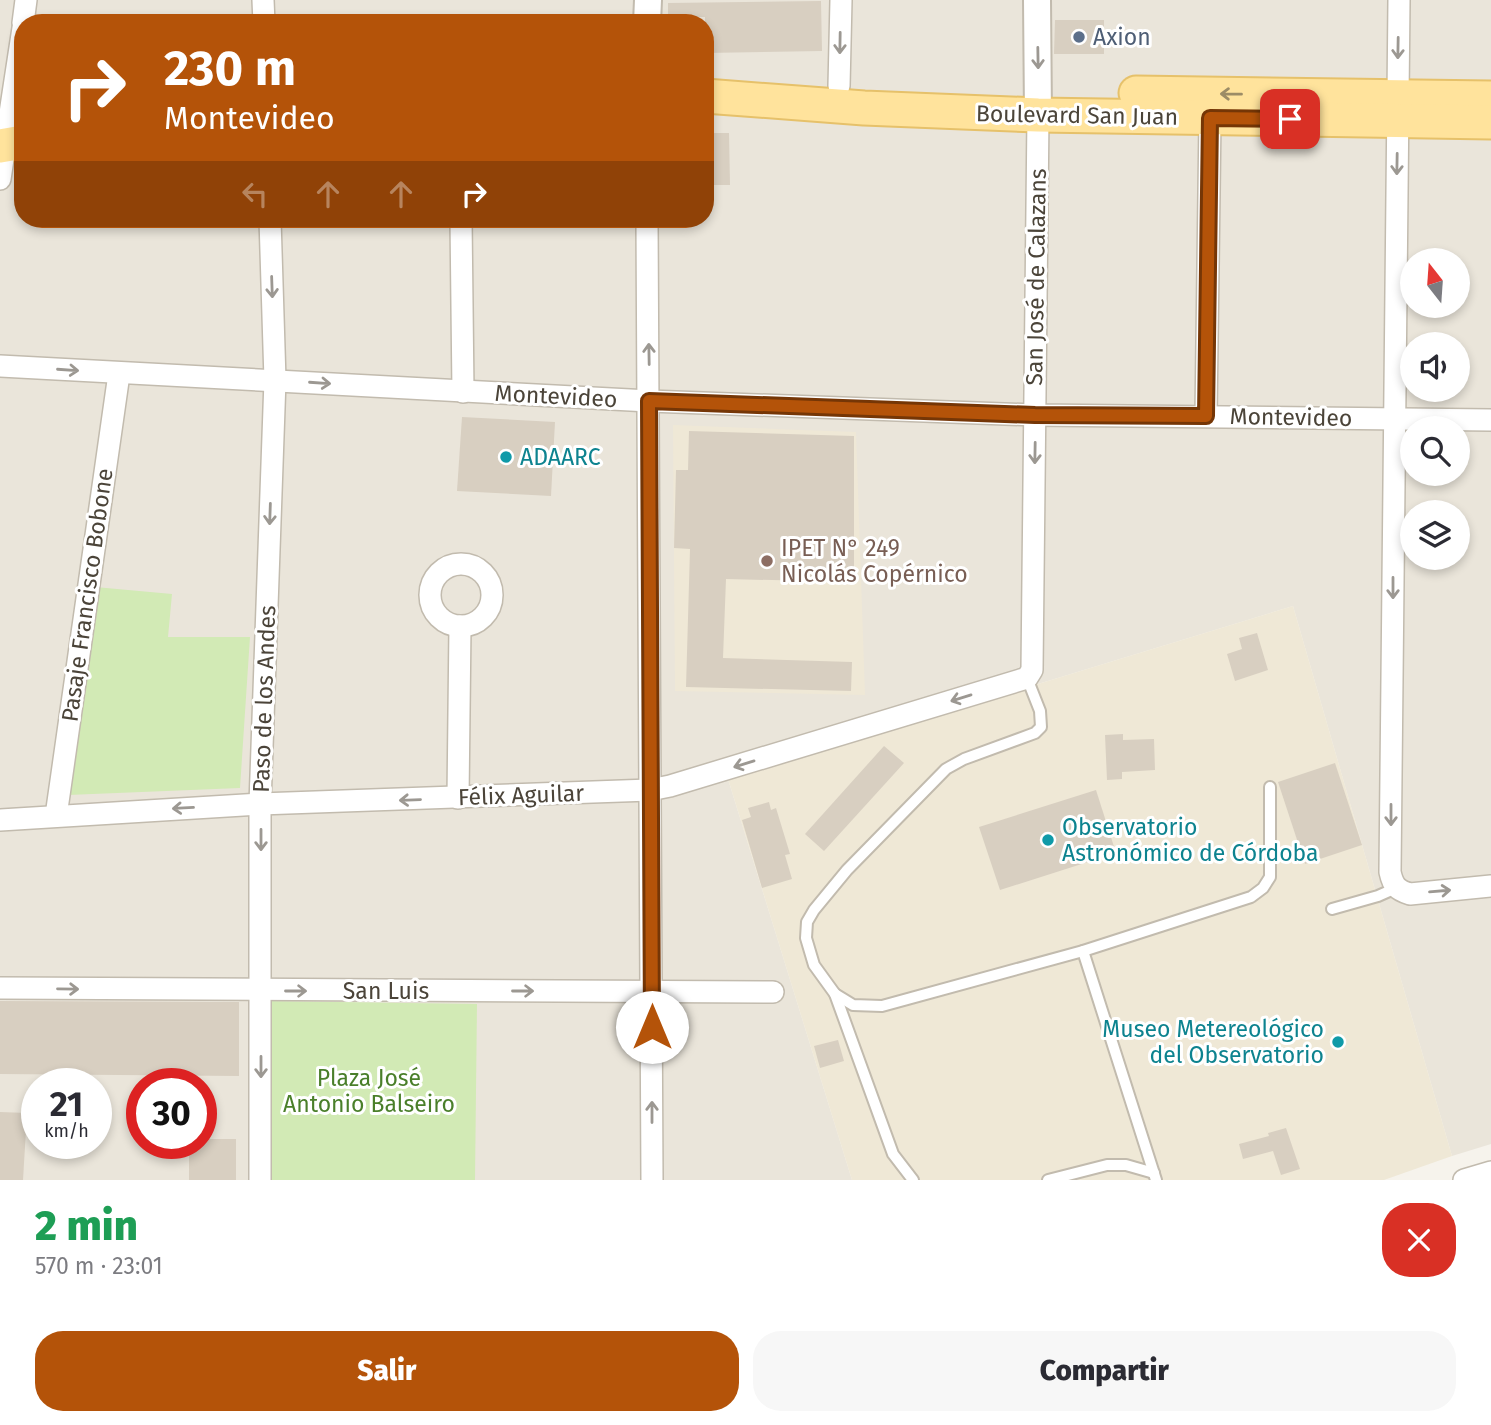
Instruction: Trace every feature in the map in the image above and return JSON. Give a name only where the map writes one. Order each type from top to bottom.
[{"type":"main road","name":"Boulevard San Juan","points":[[714,76],[1210,118],[1397,109],[1491,98]]},
{"type":"main road","name":"Boulevard San Juan","points":[[714,97],[863,108],[1038,104],[1397,109],[1491,122]]},
{"type":"street","points":[[839,86],[841,0]]},
{"type":"street","name":"San José de Calazans","points":[[1027,678],[1032,670],[1037,0]]},
{"type":"street","points":[[1399,0],[1390,872],[1394,886],[1410,894],[1491,886]]},
{"type":"street","points":[[8,157],[14,104]]},
{"type":"street","points":[[1206,416],[1210,118]]},
{"type":"street","name":"Paso de los Andes","points":[[260,1180],[260,804],[275,380],[270,228]]},
{"type":"street","points":[[461,228],[463,392]]},
{"type":"street","points":[[647,228],[652,1180]]},
{"type":"street","name":"Montevideo","points":[[0,366],[649,401],[1035,415],[1491,420]]},
{"type":"street","name":"Pasaje Francisco Bobone","points":[[55,816],[119,374]]},
{"type":"street","points":[[458,798],[460,626]]},
{"type":"street","name":"Félix Aguilar","points":[[0,820],[260,804],[650,790],[1027,678]]},
{"type":"street","name":"San Luis","points":[[0,988],[773,992]]},
{"type":"street","points":[[1464,1180],[1491,1172]]},
{"type":"lane","points":[[914,1180],[893,1154],[835,995],[814,965],[806,938],[807,922],[847,870],[946,769],[1035,733],[1041,727],[1040,711],[1027,678]]},
{"type":"lane","points":[[835,995],[853,1005],[882,1006],[1083,951],[1251,897],[1263,888],[1270,877],[1270,787]]},
{"type":"lane","points":[[1332,909],[1378,896],[1394,886]]},
{"type":"lane","points":[[1083,951],[1155,1177]]},
{"type":"lane","points":[[1048,1180],[1107,1165],[1126,1165],[1155,1177]]},
{"type":"shaded area","points":[[0,0],[1491,0],[1491,1144],[1452,1156],[1293,606],[728,779],[852,1180],[0,1180]]},
{"type":"shaded area","name":"IPET N° 249 Nicolás Copérnico","points":[[673,425],[856,432],[865,695],[675,691]]},
{"type":"shaded area","points":[[1293,606],[1452,1156],[1384,1180],[852,1180],[728,779]]},
{"type":"green space","points":[[95,587],[172,594],[168,637],[250,637],[240,788],[68,795]]},
{"type":"green space","name":"Plaza José Antonio Balseiro","points":[[268,1001],[477,1004],[475,1180],[267,1180]]},
{"type":"building","points":[[821,1],[822,51],[714,53],[714,14],[668,14],[668,3]]},
{"type":"building","name":"Axion","points":[[1055,20],[1104,20],[1104,54],[1054,54]]},
{"type":"building","points":[[714,133],[729,133],[730,185],[714,185]]},
{"type":"building","name":"ADAARC","points":[[462,417],[555,422],[551,496],[457,491]]},
{"type":"building","name":"IPET N° 249 Nicolás Copérnico","points":[[689,431],[854,436],[854,582],[726,579],[723,658],[852,662],[851,691],[686,687],[690,549],[674,548],[676,470],[688,470]]},
{"type":"building","points":[[1257,633],[1268,670],[1235,681],[1227,654],[1242,649],[1239,638]]},
{"type":"building","points":[[1123,734],[1123,740],[1154,739],[1155,770],[1122,772],[1122,779],[1107,780],[1105,735]]},
{"type":"building","points":[[884,746],[904,763],[824,851],[805,834]]},
{"type":"building","points":[[1335,763],[1362,845],[1305,864],[1278,782]]},
{"type":"building","name":"Observatorio Astronómico de Córdoba","points":[[1096,790],[1116,853],[1000,890],[979,827]]},
{"type":"building","points":[[769,802],[771,810],[776,808],[790,854],[785,855],[792,879],[762,888],[742,820],[751,817],[748,808]]},
{"type":"building","points":[[0,1001],[239,1002],[239,1076],[217,1076],[217,1068],[126,1068],[126,1075],[112,1075],[112,1068],[21,1068],[21,1074],[0,1074]]},
{"type":"building","points":[[838,1040],[844,1061],[820,1068],[814,1046]]},
{"type":"building","points":[[0,1112],[21,1113],[23,1180],[0,1180]]},
{"type":"building","points":[[1286,1128],[1300,1169],[1281,1175],[1273,1151],[1243,1159],[1239,1144]]},
{"type":"building","points":[[217,1139],[236,1139],[236,1180],[189,1180],[189,1159],[217,1159]]},
{"type":"place","name":"Axion","points":[[1079,37]]},
{"type":"place","name":"ADAARC","points":[[506,457]]},
{"type":"place","name":"IPET N° 249 Nicolás Copérnico","points":[[767,561]]},
{"type":"place","name":"Observatorio Astronómico de Córdoba","points":[[1048,840]]},
{"type":"place","name":"Museo Metereológico del Observatorio","points":[[1338,1042]]},
{"type":"route","points":[[652,1027],[649,401],[1035,415],[1206,416],[1210,118],[1290,119]]}]
